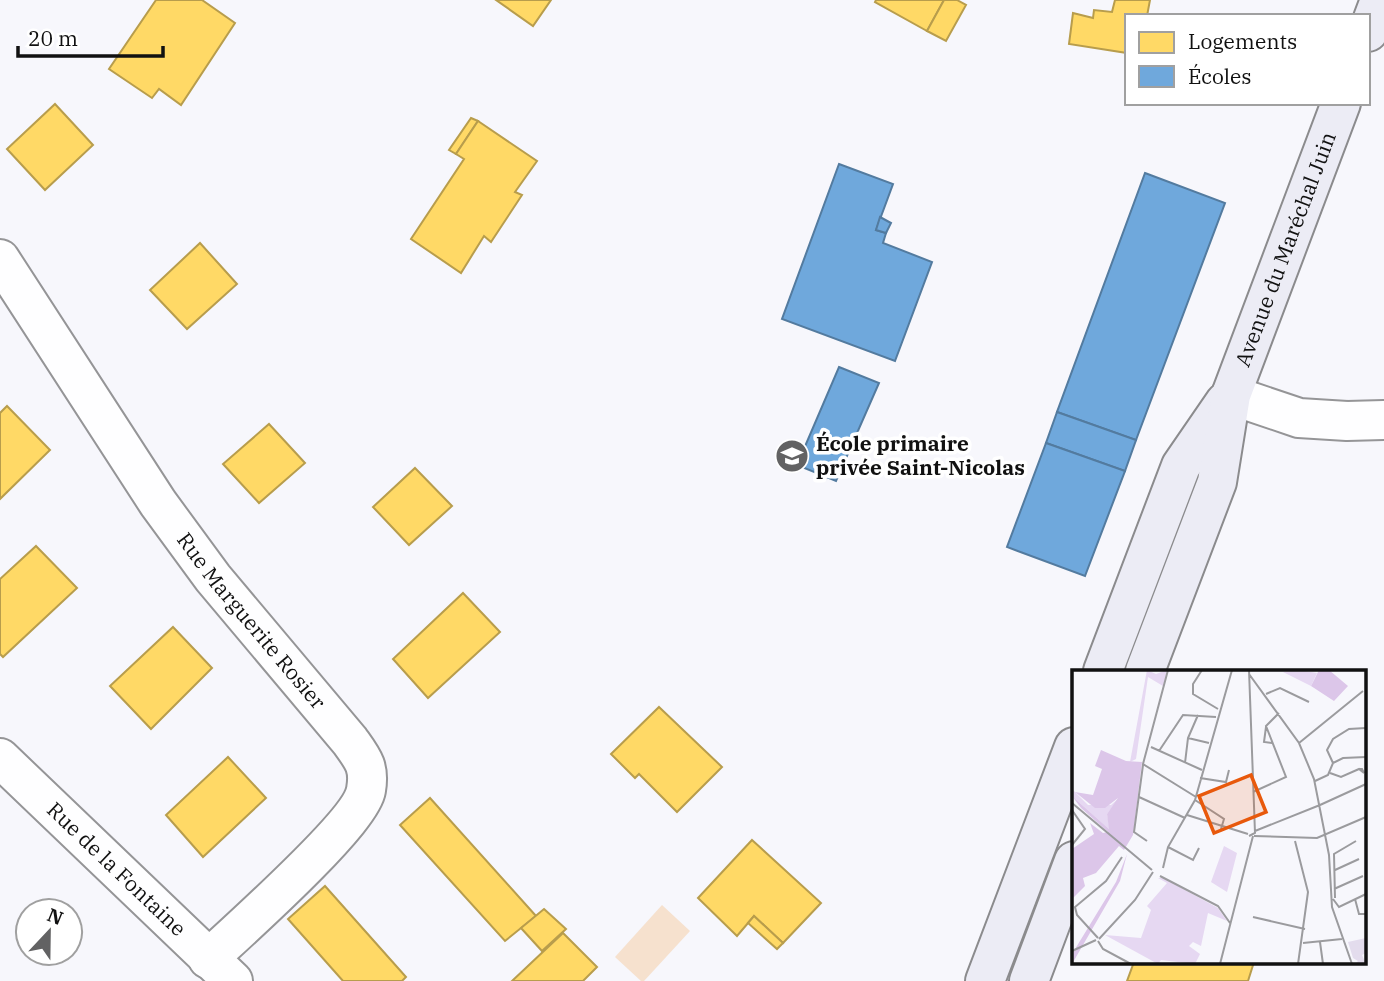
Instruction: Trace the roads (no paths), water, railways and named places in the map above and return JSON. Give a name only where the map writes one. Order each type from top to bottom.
[{"type":"main road","points":[[1370,27],[1380,0]]},
{"type":"main road","name":"Avenue du Maréchal Juin","points":[[1146,670],[1217,482],[1230,395],[1340,105]]},
{"type":"main road","name":"Avenue du Maréchal Juin","points":[[1103,670],[1181,466],[1230,395]]},
{"type":"main road","points":[[985,981],[1072,752]]},
{"type":"main road","points":[[1029,981],[1072,866]]},
{"type":"street","name":"Rue Marguerite Rosier","points":[[0,258],[158,503],[213,578],[366,763],[366,792],[354,815],[263,909],[220,970]]},
{"type":"street","points":[[1230,395],[1299,418],[1384,420]]},
{"type":"street","name":"Rue de la Fontaine","points":[[0,758],[220,970]]},
{"type":"place","name":"École primaire privée Saint-Nicolas","points":[[792,456]]}]
